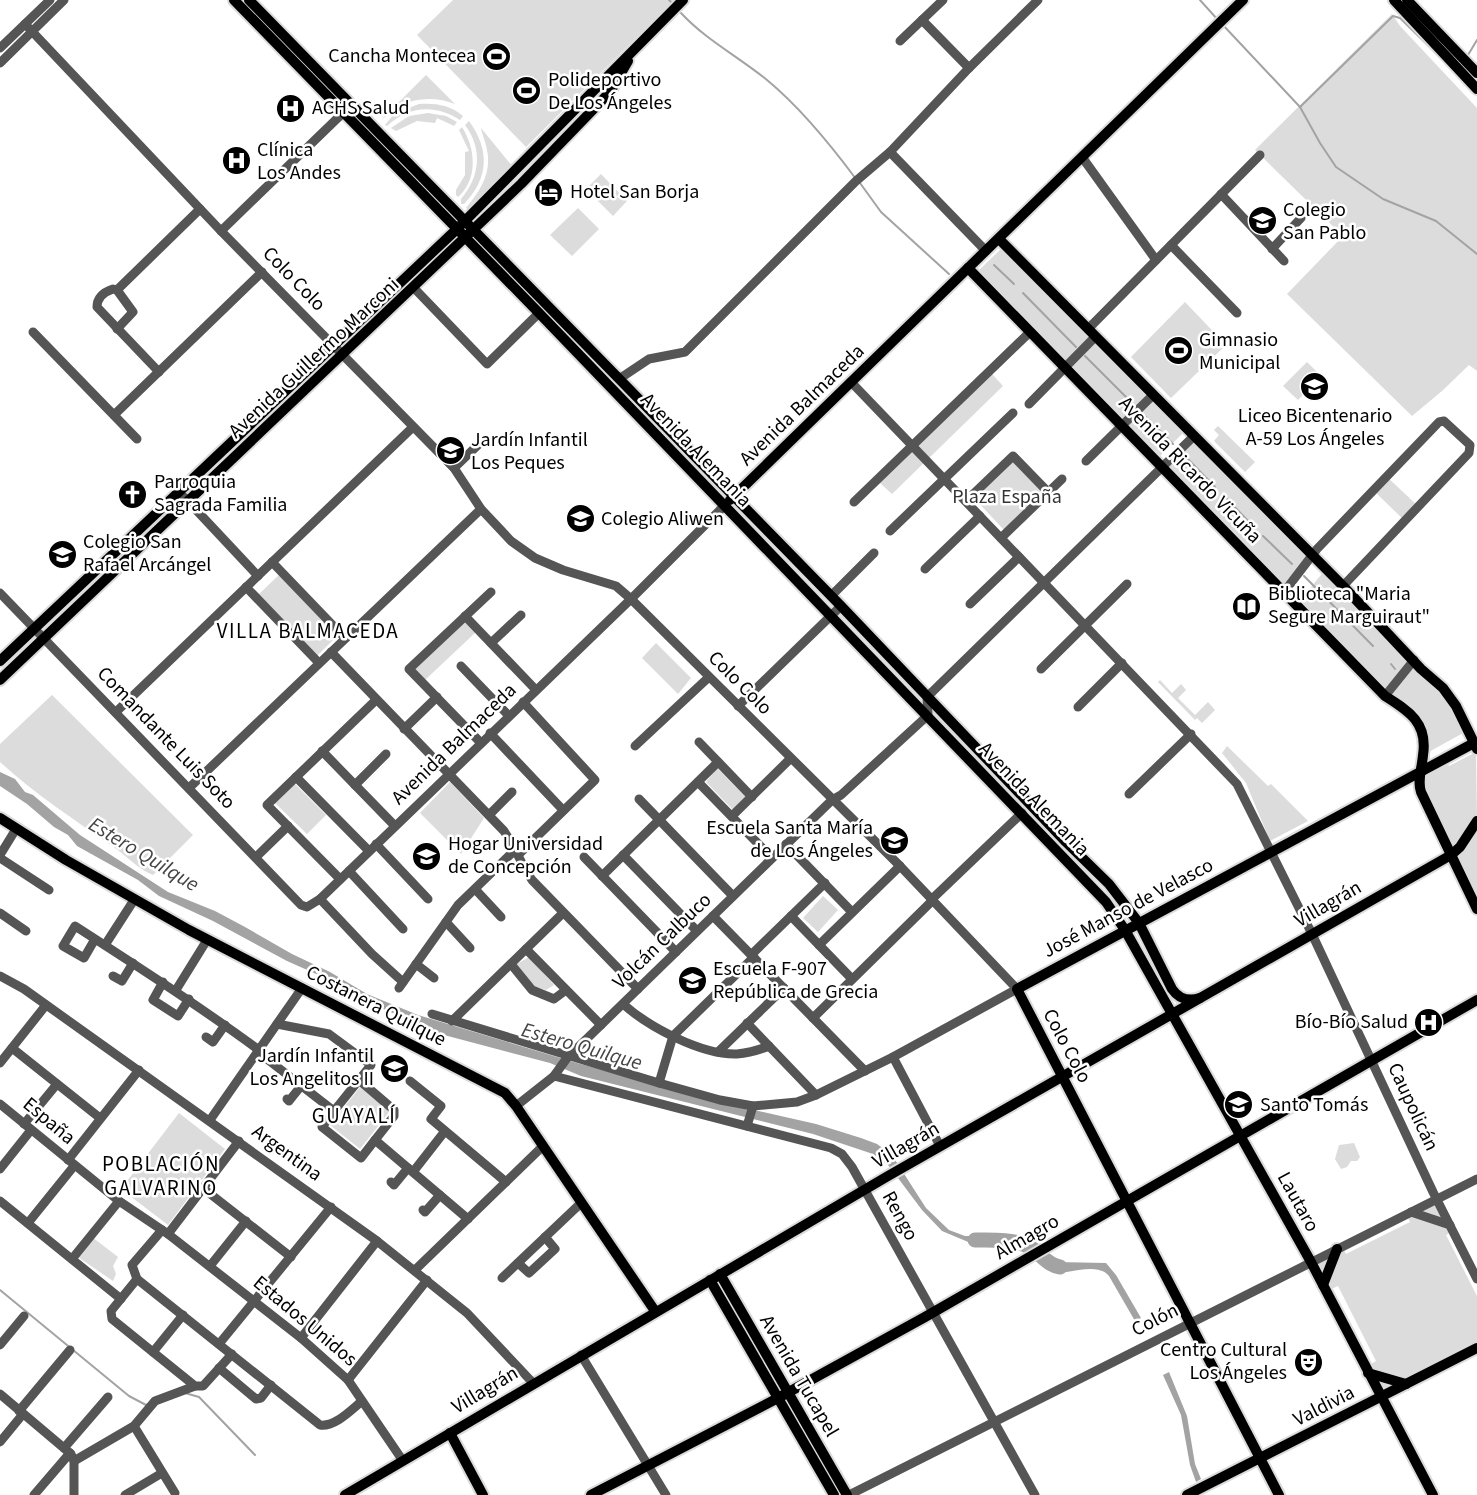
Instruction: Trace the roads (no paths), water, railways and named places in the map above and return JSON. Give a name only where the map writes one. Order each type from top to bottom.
[{"type":"main road","name":"Avenida Alemania","points":[[234,0],[348,109]]},
{"type":"main road","name":"Avenida Alemania","points":[[249,0],[348,109],[470,234],[620,379],[1066,842],[1110,884],[1139,922]]},
{"type":"main road","name":"Avenida Guillermo Marconi","points":[[0,661],[461,225],[683,0]]},
{"type":"main road","name":"Avenida Balmaceda","points":[[724,505],[1243,0]]},
{"type":"main road","points":[[1394,0],[1477,88]]},
{"type":"main road","points":[[1407,0],[1477,73]]},
{"type":"main road","name":"Avenida Guillermo Marconi","points":[[0,680],[522,184],[610,92],[636,47]]},
{"type":"main road","points":[[556,129],[566,138]]},
{"type":"main road","points":[[511,174],[522,184]]},
{"type":"main road","name":"Avenida Alemania","points":[[470,234],[539,313],[1093,887],[1125,930]]},
{"type":"main road","name":"Avenida Ricardo Vicuña","points":[[999,239],[1343,586],[1452,700],[1476,746]]},
{"type":"main road","name":"Avenida Ricardo Vicuña","points":[[968,268],[1385,696],[1407,709],[1416,720],[1423,739],[1419,784],[1421,792],[1477,909]]},
{"type":"main road","name":"José Manso de Velasco","points":[[1017,989],[1421,772],[1476,746]]},
{"type":"main road","name":"Costanera Quilque","points":[[0,818],[135,900],[207,940],[505,1093],[655,1311]]},
{"type":"main road","name":"Villagrán","points":[[345,1495],[888,1176],[1451,855],[1460,847],[1477,821]]},
{"type":"main road","points":[[1139,922],[1174,991],[1185,999],[1200,998]]},
{"type":"main road","name":"Lautaro","points":[[1125,930],[1311,1262],[1433,1495]]},
{"type":"main road","name":"Colo Colo","points":[[1017,989],[1279,1495]]},
{"type":"main road","name":"Almagro","points":[[591,1495],[783,1396],[1477,1000]]},
{"type":"main road","points":[[1323,1285],[1337,1249]]},
{"type":"main road","name":"Avenida Tucapel","points":[[715,1277],[783,1396],[834,1495]]},
{"type":"main road","name":"Valdivia","points":[[1187,1495],[1477,1348]]},
{"type":"main road","points":[[1368,1373],[1406,1384]]},
{"type":"main road","name":"Avenida Tucapel","points":[[783,1396],[848,1495]]},
{"type":"main road","points":[[450,1433],[483,1495]]},
{"type":"street","points":[[0,63],[50,0]]},
{"type":"street","points":[[0,48],[64,0]]},
{"type":"street","points":[[900,41],[943,0]]},
{"type":"street","points":[[620,379],[649,359],[685,352],[856,181],[890,152],[969,68],[1038,0]]},
{"type":"street","points":[[922,20],[969,68]]},
{"type":"street","name":"Colo Colo","points":[[29,28],[221,231],[454,468],[481,509],[511,541],[535,558],[563,570],[616,586],[631,599],[900,866],[1017,989]]},
{"type":"street","points":[[221,231],[348,109]]},
{"type":"street","points":[[890,152],[986,251]]},
{"type":"street","points":[[1029,404],[1065,368],[1092,333],[1156,260],[1260,155]]},
{"type":"street","points":[[1082,157],[1156,260]]},
{"type":"street","points":[[1221,194],[1284,261]]},
{"type":"street","points":[[159,372],[97,307],[97,302],[101,295],[113,289],[117,290],[200,209]]},
{"type":"street","points":[[1272,249],[1301,218]]},
{"type":"street","points":[[1171,245],[1237,313]]},
{"type":"street","points":[[114,415],[262,272]]},
{"type":"street","points":[[414,288],[487,364],[539,313]]},
{"type":"street","points":[[117,290],[133,312],[117,329]]},
{"type":"street","points":[[33,332],[137,439]]},
{"type":"street","points":[[854,502],[1030,332]]},
{"type":"street","name":"Caupolicán","points":[[851,382],[1237,784],[1272,851],[1477,1279]]},
{"type":"street","points":[[1086,461],[1153,395]]},
{"type":"street","points":[[890,531],[1013,413]]},
{"type":"street","points":[[1284,592],[1312,555],[1442,420],[1470,445],[1471,449],[1343,586]]},
{"type":"street","points":[[116,712],[413,426]]},
{"type":"street","points":[[928,715],[927,697],[1194,436]]},
{"type":"street","points":[[454,468],[481,442]]},
{"type":"street","points":[[966,501],[1013,456],[1048,492]]},
{"type":"street","points":[[1001,537],[1062,479]]},
{"type":"street","points":[[178,491],[258,576]]},
{"type":"street","name":"Avenida Balmaceda","points":[[307,907],[320,899],[631,599],[724,505]]},
{"type":"street","points":[[189,788],[481,509]]},
{"type":"street","points":[[925,569],[980,516]]},
{"type":"street","points":[[831,596],[874,553]]},
{"type":"street","points":[[970,604],[1019,557]]},
{"type":"street","points":[[272,562],[345,638]]},
{"type":"street","points":[[1041,669],[1127,584]]},
{"type":"street","points":[[246,587],[318,663]]},
{"type":"street","points":[[481,743],[410,669],[491,591]]},
{"type":"street","name":"Comandante Luis Soto","points":[[0,593],[301,905],[307,907]]},
{"type":"street","points":[[738,706],[841,606]]},
{"type":"street","points":[[491,643],[521,615]]},
{"type":"street","points":[[465,616],[536,690]]},
{"type":"street","points":[[331,652],[504,831],[523,867],[541,890],[638,989]]},
{"type":"street","points":[[1385,696],[1414,660]]},
{"type":"street","points":[[1078,707],[1122,663]]},
{"type":"street","points":[[461,666],[509,716]]},
{"type":"street","points":[[635,746],[709,677]]},
{"type":"street","points":[[404,729],[437,697]]},
{"type":"street","points":[[340,879],[267,805],[376,700]]},
{"type":"street","points":[[320,899],[401,985],[446,922],[475,889],[595,780],[523,702]]},
{"type":"street","name":"Volcán Calbuco","points":[[516,1107],[557,1073],[568,1057],[832,800],[841,795],[928,715]]},
{"type":"street","points":[[490,733],[563,810]]},
{"type":"street","points":[[1129,795],[1191,734]]},
{"type":"street","points":[[699,742],[752,797]]},
{"type":"street","points":[[322,751],[395,826]]},
{"type":"street","points":[[355,784],[386,754]]},
{"type":"street","points":[[732,816],[790,759]]},
{"type":"street","points":[[602,876],[718,762]]},
{"type":"street","points":[[296,777],[369,851]]},
{"type":"street","points":[[698,782],[772,858]]},
{"type":"street","points":[[489,815],[512,792]]},
{"type":"street","points":[[639,799],[734,896]]},
{"type":"street","points":[[813,1017],[1022,813]]},
{"type":"street","points":[[256,858],[288,826]]},
{"type":"street","points":[[16,829],[0,856],[49,890]]},
{"type":"street","points":[[376,844],[428,898]]},
{"type":"street","points":[[786,844],[852,912]]},
{"type":"street","points":[[623,855],[697,932]]},
{"type":"street","points":[[584,857],[676,952]]},
{"type":"street","points":[[819,945],[900,866]]},
{"type":"street","points":[[349,871],[403,929]]},
{"type":"street","points":[[659,1083],[673,1036],[825,883]]},
{"type":"street","points":[[475,889],[501,917]]},
{"type":"street","points":[[105,945],[135,900]]},
{"type":"street","points":[[0,913],[26,931]]},
{"type":"street","points":[[452,1021],[563,913]]},
{"type":"street","points":[[713,916],[865,1071]]},
{"type":"street","points":[[791,916],[852,979]]},
{"type":"street","points":[[446,922],[470,948]]},
{"type":"street","points":[[95,939],[176,990],[225,1025],[334,1112]]},
{"type":"street","points":[[176,990],[207,940]]},
{"type":"street","points":[[526,949],[601,1026]]},
{"type":"street","points":[[113,976],[122,981],[133,963]]},
{"type":"street","points":[[511,963],[532,990],[554,999],[566,990]]},
{"type":"street","points":[[416,964],[434,978]]},
{"type":"street","name":"Argentina","points":[[0,976],[24,989],[377,1240],[467,1313],[533,1383]]},
{"type":"street","points":[[163,982],[153,1000],[169,1011],[178,1016],[189,999]]},
{"type":"street","points":[[210,1120],[302,988]]},
{"type":"street","points":[[718,1052],[784,988]]},
{"type":"street","name":"José Manso de Velasco","points":[[432,1014],[568,1057],[752,1107],[797,1102],[816,1095],[893,1057],[1017,989]]},
{"type":"street","points":[[623,1004],[657,1029],[718,1052],[737,1054],[769,1046]]},
{"type":"street","points":[[0,1063],[46,1005]]},
{"type":"street","points":[[747,1023],[816,1095]]},
{"type":"street","points":[[277,1024],[329,1034],[371,1065],[359,1080],[322,1127],[361,1158],[394,1116],[394,1110],[359,1080]]},
{"type":"street","points":[[206,1037],[213,1042],[225,1025]]},
{"type":"street","points":[[12,1048],[100,1118]]},
{"type":"street","points":[[893,1057],[940,1146]]},
{"type":"street","points":[[28,1223],[100,1118],[139,1070]]},
{"type":"street","name":"Rengo","points":[[557,1073],[837,1150],[852,1167],[1035,1495]]},
{"type":"street","points":[[410,1081],[441,1106],[431,1119],[506,1182]]},
{"type":"street","points":[[0,1169],[57,1084]]},
{"type":"street","points":[[286,1099],[289,1101],[301,1086]]},
{"type":"street","name":"España","points":[[0,1104],[119,1201],[165,1232]]},
{"type":"street","points":[[748,1124],[752,1107]]},
{"type":"street","points":[[391,1182],[394,1185],[411,1170],[445,1131]]},
{"type":"street","points":[[375,1140],[468,1219]]},
{"type":"street","points":[[240,1141],[204,1189],[132,1265],[137,1279],[320,1425],[327,1426],[333,1423],[362,1401]]},
{"type":"street","points":[[415,1270],[543,1146]]},
{"type":"street","name":"Colón","points":[[848,1495],[1477,1179]]},
{"type":"street","points":[[204,1189],[291,1257]]},
{"type":"street","points":[[423,1210],[425,1212],[440,1195]]},
{"type":"street","points":[[0,1201],[121,1299]]},
{"type":"street","points":[[72,1259],[119,1201]]},
{"type":"street","points":[[502,1278],[581,1203]]},
{"type":"street","points":[[219,1344],[331,1207]]},
{"type":"street","points":[[1411,1212],[1450,1225]]},
{"type":"street","points":[[210,1266],[246,1221]]},
{"type":"street","name":"Estados Unidos","points":[[165,1232],[301,1338],[348,1380],[403,1461]]},
{"type":"street","points":[[518,1263],[529,1273],[555,1250],[546,1237]]},
{"type":"street","points":[[301,1338],[377,1240]]},
{"type":"street","points":[[137,1279],[111,1311],[112,1319],[195,1386]]},
{"type":"street","points":[[348,1380],[427,1280]]},
{"type":"street","points":[[153,1352],[183,1315]]},
{"type":"street","points":[[0,1345],[24,1316]]},
{"type":"street","points":[[0,1442],[70,1350]]},
{"type":"street","points":[[69,1454],[134,1426],[153,1404],[195,1386],[203,1386],[232,1354]]},
{"type":"street","points":[[581,1355],[666,1495]]},
{"type":"street","points":[[219,1368],[256,1399],[261,1398],[271,1386]]},
{"type":"street","points":[[0,1394],[69,1454],[74,1495]]},
{"type":"street","points":[[34,1495],[69,1454],[108,1397]]},
{"type":"street","points":[[134,1426],[175,1493]]},
{"type":"street","points":[[125,1495],[162,1473]]},
{"type":"waterway","points":[[1200,0],[1218,20]]},
{"type":"waterway","points":[[681,13],[701,32],[756,72],[792,102],[856,179]]},
{"type":"waterway","points":[[1300,107],[1393,16],[1400,18],[1443,60]]},
{"type":"waterway","points":[[1222,24],[1300,107],[1336,167],[1383,199],[1436,221],[1477,254]]},
{"type":"waterway","points":[[1468,55],[1477,40]]},
{"type":"waterway","points":[[860,183],[881,212],[949,274]]},
{"type":"waterway","points":[[994,265],[1014,284]]},
{"type":"waterway","points":[[1023,293],[1076,347]]},
{"type":"waterway","points":[[1085,356],[1134,405]]},
{"type":"waterway","points":[[1143,414],[1173,444]]},
{"type":"waterway","points":[[1182,453],[1215,487]]},
{"type":"waterway","points":[[1224,496],[1252,525]]},
{"type":"waterway","points":[[1263,536],[1292,564]]},
{"type":"waterway","points":[[1304,576],[1373,646]]},
{"type":"waterway","points":[[1391,664],[1395,669]]},
{"type":"waterway","name":"Estero Quilque","points":[[975,1240],[1002,1240],[1022,1244],[1051,1264],[1060,1267]]},
{"type":"waterway","points":[[0,1290],[129,1396],[146,1405],[149,1404]]},
{"type":"waterway","points":[[185,1393],[199,1397],[255,1455]]},
{"type":"place","name":"Cancha Montecea","points":[[497,56]]},
{"type":"place","name":"Polideportivo De Los Ángeles","points":[[527,91]]},
{"type":"place","name":"ACHS Salud","points":[[291,108]]},
{"type":"place","name":"Clínica Los Andes","points":[[236,161]]},
{"type":"place","name":"Hotel San Borja","points":[[549,192]]},
{"type":"place","name":"Colegio San Pablo","points":[[1262,221]]},
{"type":"place","name":"Gimnasio Municipal","points":[[1178,351]]},
{"type":"place","name":"Liceo Bicentenario A-59 Los Ángeles","points":[[1315,386]]},
{"type":"place","name":"Jardín Infantil Los Peques","points":[[450,451]]},
{"type":"place","name":"Parroquia Sagrada Familia","points":[[133,494]]},
{"type":"place","name":"Colegio Aliwen","points":[[580,519]]},
{"type":"place","name":"Colegio San Rafael Arcángel","points":[[62,554]]},
{"type":"place","name":"Biblioteca \"Maria Segure Marguiraut\"","points":[[1247,606]]},
{"type":"place","name":"Escuela Santa María de Los Ángeles","points":[[894,840]]},
{"type":"place","name":"Hogar Universidad de Concepción","points":[[427,856]]},
{"type":"place","name":"Escuela F-907 República de Grecia","points":[[692,980]]},
{"type":"place","name":"Bío-Bío Salud","points":[[1429,1022]]},
{"type":"place","name":"Jardín Infantil Los Angelitos II","points":[[395,1068]]},
{"type":"place","name":"Santo Tomás","points":[[1239,1105]]},
{"type":"place","name":"Centro Cultural Los Ángeles","points":[[1308,1362]]},
{"type":"district","name":"VILLA BALMACEDA","points":[[308,631]]},
{"type":"district","name":"GUAYALÍ","points":[[354,1116]]},
{"type":"district","name":"POBLACIÓN GALVARINO","points":[[161,1176]]},
{"type":"park label","name":"Plaza España","points":[[1007,497]]}]
